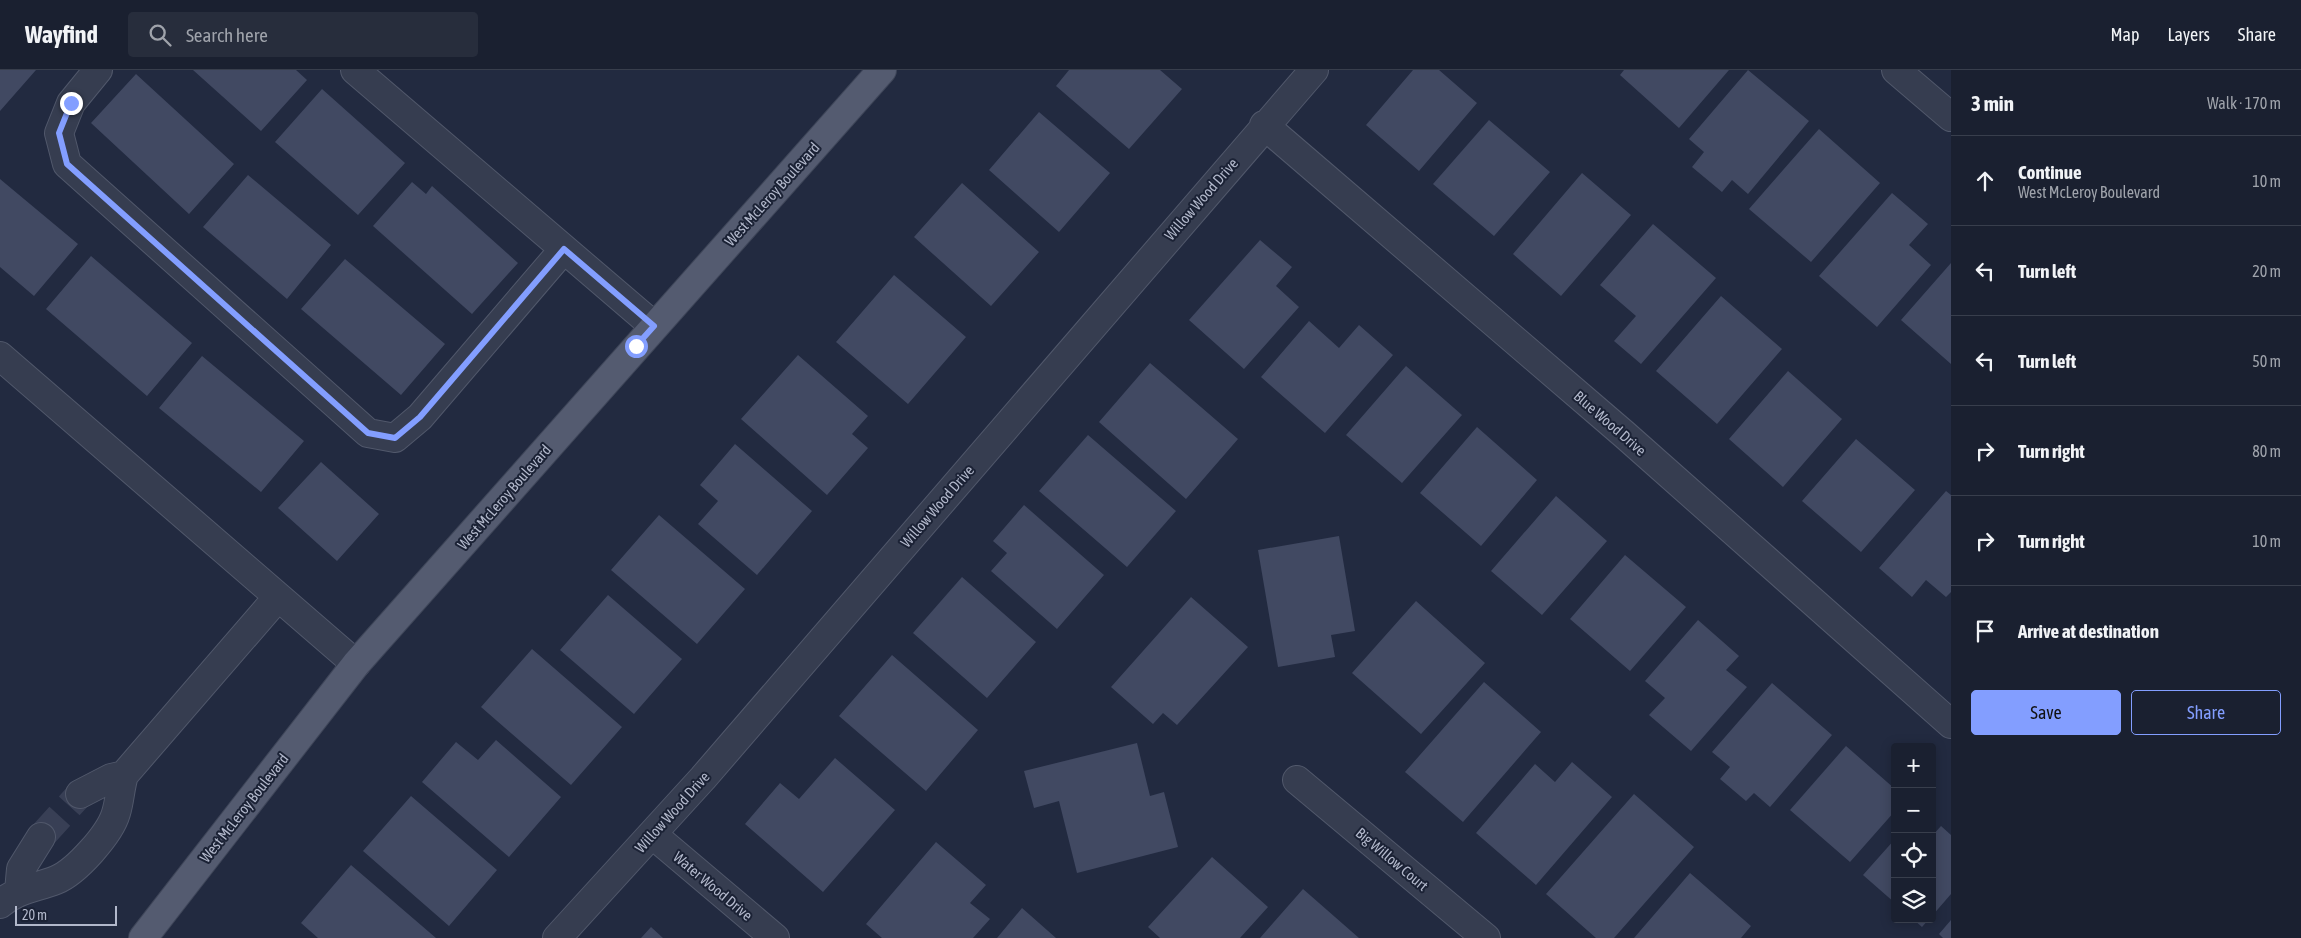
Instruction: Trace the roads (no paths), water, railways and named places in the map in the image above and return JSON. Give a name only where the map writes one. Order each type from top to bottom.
[{"type":"main road","name":"West McLeroy Boulevard","points":[[142,938],[356,664],[882,70]]},
{"type":"street","points":[[98,70],[71,103],[59,133],[67,164],[368,433],[395,438],[420,417],[564,249]]},
{"type":"street","points":[[356,70],[654,326]]},
{"type":"street","name":"Willow Wood Drive","points":[[557,938],[709,771],[1314,70]]},
{"type":"street","points":[[1896,70],[1951,117]]},
{"type":"street","name":"Blue Wood Drive","points":[[1264,126],[1625,436],[1951,724]]},
{"type":"street","points":[[0,356],[356,664]]},
{"type":"street","points":[[10,897],[61,878],[80,863],[103,835],[116,814],[119,791],[124,775],[278,597]]},
{"type":"street","points":[[80,794],[111,778],[124,775]]},
{"type":"street","name":"Big Willow Court","points":[[1297,780],[1486,938]]},
{"type":"street","name":"Water Wood Drive","points":[[652,834],[775,938]]},
{"type":"street","points":[[10,897],[21,869],[41,838]]},
{"type":"tunnel","points":[[41,837],[80,794]]}]
